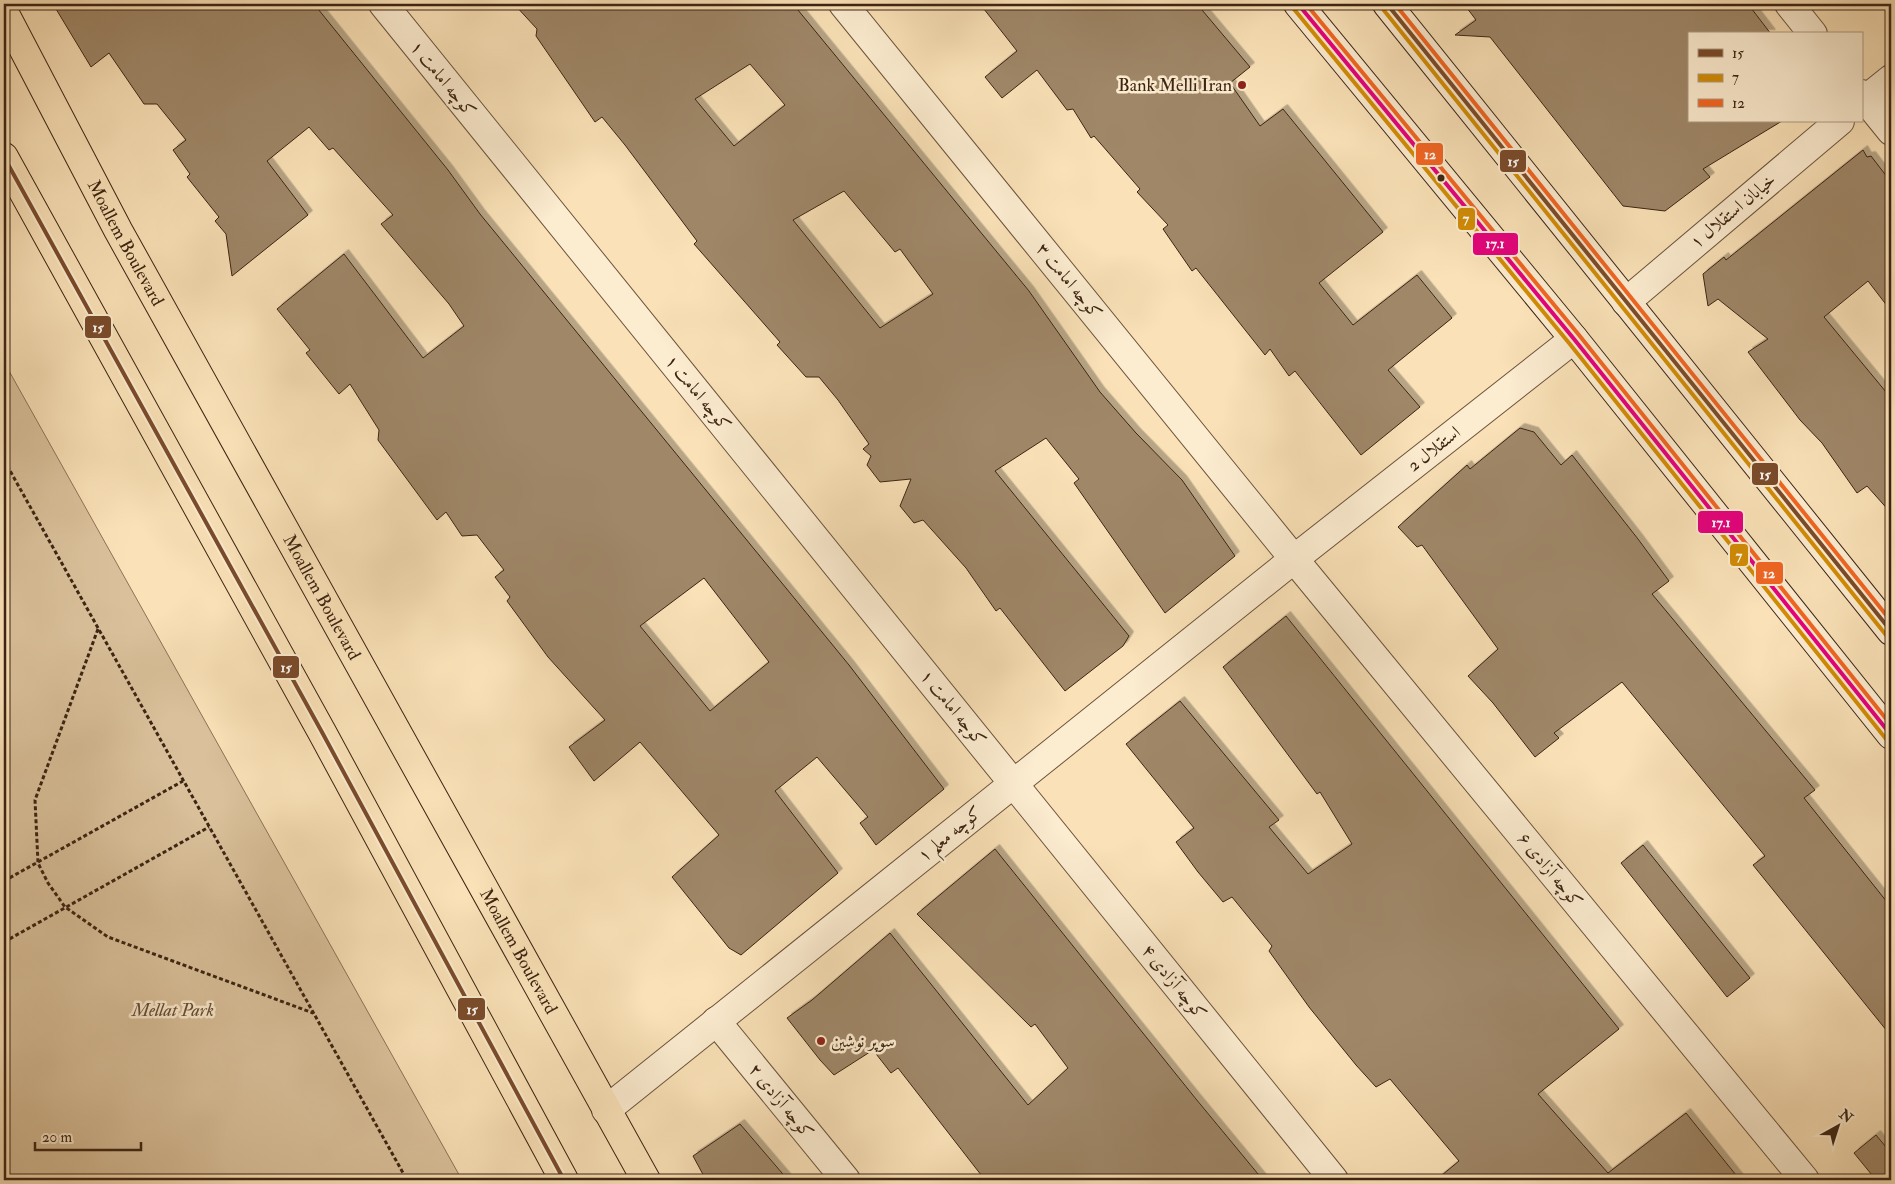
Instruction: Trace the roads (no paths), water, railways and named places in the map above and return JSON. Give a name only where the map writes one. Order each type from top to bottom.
[{"type":"main road","name":"Moallem Boulevard","points":[[4,12],[118,230],[646,1180]]},
{"type":"main road","points":[[4,157],[323,734],[564,1180]]},
{"type":"street","name":"کوچه امامت ۱","points":[[383,4],[1014,783]]},
{"type":"street","name":"کوچه امامت ۳","points":[[843,4],[1294,559]]},
{"type":"street","points":[[1298,4],[1574,339],[1891,735]]},
{"type":"street","points":[[1386,4],[1891,631]]},
{"type":"street","points":[[1788,4],[1811,32]]},
{"type":"street","points":[[1891,79],[1863,99],[1891,131]]},
{"type":"street","name":"خیابان استقلال ۱","points":[[1626,302],[1839,122]]},
{"type":"street","name":"استقلال 2","points":[[1294,559],[1574,339]]},
{"type":"street","name":"کوچه معلم ۱","points":[[606,1110],[1294,559]]},
{"type":"street","name":"کوچه آزادی ۶","points":[[1294,559],[1805,1180]]},
{"type":"street","name":"کوچه آزادی ۴","points":[[1014,783],[1334,1180]]},
{"type":"street","name":"کوچه آزادی ۲","points":[[716,1021],[846,1180]]},
{"type":"place","name":"Bank Melli Iran","points":[[1242,85]]},
{"type":"place","name":"سوپر نوشین","points":[[821,1041]]},
{"type":"park label","name":"Mellat Park","points":[[173,1010]]}]
